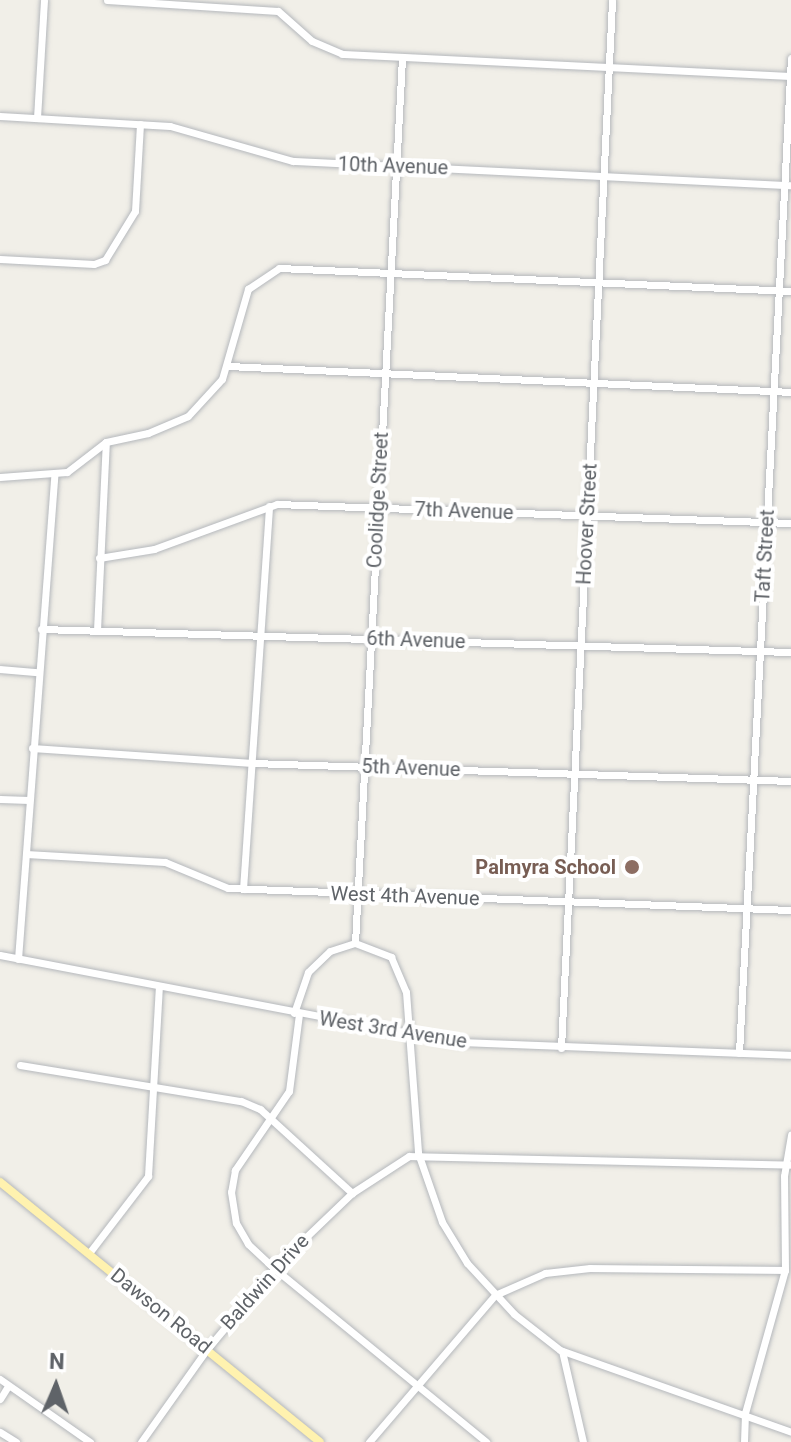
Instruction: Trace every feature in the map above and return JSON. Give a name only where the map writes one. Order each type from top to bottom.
[{"type":"main road","name":"Dawson Road","points":[[0,1182],[320,1442]]},
{"type":"street","points":[[37,118],[44,0]]},
{"type":"street","points":[[107,0],[278,11],[325,49],[360,56],[790,76]]},
{"type":"street","name":"Hoover Street","points":[[561,1048],[612,66],[612,0]]},
{"type":"street","name":"Coolidge Street","points":[[355,943],[365,767],[368,639],[402,57]]},
{"type":"street","name":"Taft Street","points":[[739,1053],[773,391],[787,184],[791,58]]},
{"type":"street","name":"10th Avenue","points":[[0,116],[140,124],[195,131],[293,161],[787,184]]},
{"type":"street","points":[[0,259],[94,264],[105,260],[135,211],[140,124]]},
{"type":"street","points":[[0,477],[67,472],[106,442],[178,422],[207,399],[228,366],[245,296],[266,273],[287,267],[791,291]]},
{"type":"street","points":[[228,366],[791,392]]},
{"type":"street","points":[[97,630],[106,442]]},
{"type":"street","points":[[18,959],[54,475]]},
{"type":"street","points":[[243,889],[269,506]]},
{"type":"street","name":"7th Avenue","points":[[99,558],[154,549],[269,506],[791,523]]},
{"type":"street","name":"6th Avenue","points":[[41,629],[791,652]]},
{"type":"street","points":[[0,669],[37,672]]},
{"type":"street","name":"5th Avenue","points":[[32,748],[252,763],[791,781]]},
{"type":"street","points":[[0,799],[29,800]]},
{"type":"street","name":"West 4th Avenue","points":[[26,854],[165,862],[216,887],[243,889],[791,910]]},
{"type":"street","points":[[486,1442],[248,1244],[231,1203],[237,1165],[271,1119],[292,1078],[303,983],[319,959],[355,943],[379,949],[396,963],[406,992],[418,1153],[449,1236],[495,1295],[562,1351],[745,1413],[791,1432]]},
{"type":"street","name":"West 3rd Avenue","points":[[0,955],[408,1034],[561,1048],[791,1055]]},
{"type":"street","points":[[89,1253],[148,1176],[159,987]]},
{"type":"street","points":[[20,1065],[155,1084],[241,1101],[271,1119],[352,1193]]},
{"type":"street","points":[[744,1442],[745,1413],[787,1265],[791,1135]]},
{"type":"street","points":[[418,1153],[788,1165]]},
{"type":"street","name":"Baldwin Drive","points":[[141,1442],[207,1349],[275,1269],[352,1193],[418,1153]]},
{"type":"street","points":[[369,1442],[495,1295],[545,1273],[590,1268],[787,1265]]},
{"type":"street","points":[[562,1351],[583,1442]]},
{"type":"street","points":[[0,1379],[7,1388],[90,1442]]},
{"type":"street","points":[[0,1399],[7,1388]]},
{"type":"street","points":[[0,1432],[16,1442]]},
{"type":"place","name":"Palmyra School","points":[[632,867]]}]
